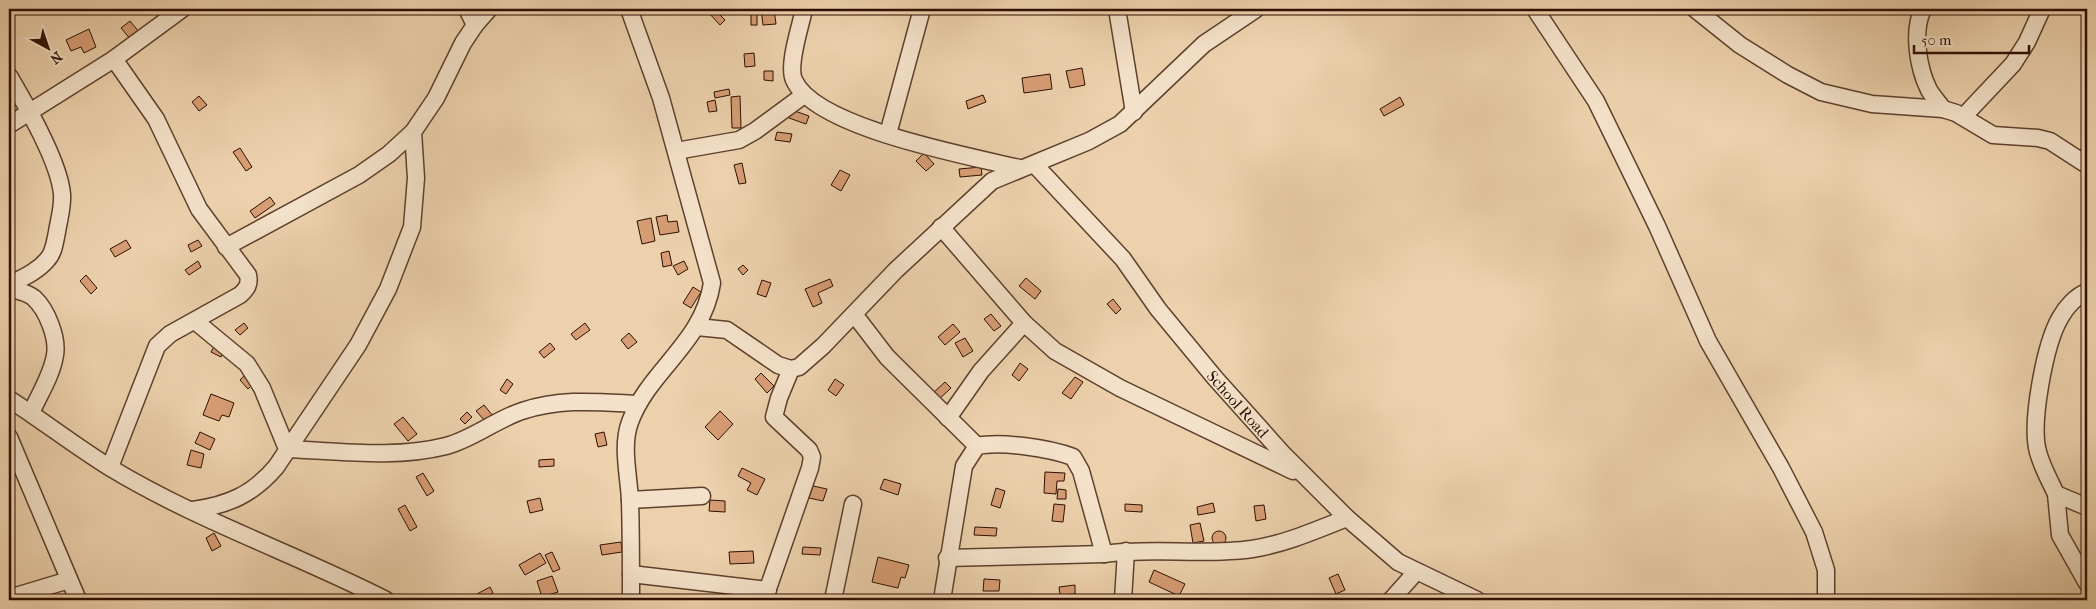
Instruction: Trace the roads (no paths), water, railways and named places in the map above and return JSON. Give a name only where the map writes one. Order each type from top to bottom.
[{"type":"street","points":[[9,125],[31,113],[114,59],[182,9]]},
{"type":"street","points":[[467,9],[474,24]]},
{"type":"street","points":[[226,247],[359,175],[389,154],[413,132],[436,98],[474,24],[489,9]]},
{"type":"street","points":[[629,9],[661,98],[712,283],[709,304],[697,327],[638,404],[630,424],[626,445],[630,500],[631,600]]},
{"type":"street","points":[[804,9],[793,60],[793,78],[804,95],[831,113],[858,125],[1027,167]]},
{"type":"street","points":[[888,134],[922,9]]},
{"type":"street","points":[[1117,9],[1134,112]]},
{"type":"street","points":[[697,327],[727,330],[778,365],[791,369],[799,367],[808,361],[942,227],[992,181],[1120,124],[1204,44],[1256,9]]},
{"type":"street","points":[[1535,9],[1596,101],[1657,226],[1708,341],[1782,468],[1814,532],[1826,570],[1826,600]]},
{"type":"street","points":[[1695,9],[1740,45],[1788,75],[1821,92],[1872,104],[1926,110],[1943,109],[1993,135],[2038,138],[2050,141],[2087,165]]},
{"type":"street","points":[[1922,9],[1917,38],[1923,74],[1930,91],[1943,109]]},
{"type":"street","points":[[1963,118],[2013,64],[2027,42],[2042,9]]},
{"type":"street","points":[[110,467],[157,346],[170,334],[240,295],[246,290],[250,281],[248,275],[199,209],[170,145],[156,120],[114,59]]},
{"type":"street","points":[[9,76],[31,113],[59,177],[62,207],[53,249],[48,259],[37,270],[9,287]]},
{"type":"street","points":[[676,151],[739,140],[755,131],[804,95]]},
{"type":"street","points":[[193,510],[222,506],[266,479],[358,345],[388,289],[412,227],[416,178],[413,132]]},
{"type":"street","name":"School Road","points":[[1027,167],[1123,259],[1158,309],[1215,378],[1346,518],[1398,562],[1477,600]]},
{"type":"street","points":[[942,227],[1024,323],[1055,351],[1120,388],[1187,418],[1307,478]]},
{"type":"street","points":[[9,287],[27,293],[35,299],[48,319],[56,354],[31,413]]},
{"type":"street","points":[[2087,292],[2078,296],[2060,317],[2047,350],[2037,403],[2037,451],[2056,494],[2060,535],[2087,583]]},
{"type":"street","points":[[854,314],[887,357],[977,446]]},
{"type":"street","points":[[195,321],[248,364],[262,388],[287,450]]},
{"type":"street","points":[[948,418],[981,371],[1024,323]]},
{"type":"street","points":[[631,574],[766,595],[810,468],[812,457],[809,450],[774,417],[779,398],[791,369]]},
{"type":"street","points":[[9,399],[110,467],[193,510],[297,560],[353,582],[386,600]]},
{"type":"street","points":[[287,450],[417,451],[447,446],[521,411],[577,400],[638,404]]},
{"type":"street","points":[[9,437],[78,600]]},
{"type":"street","points":[[942,600],[964,466],[977,446],[988,444],[1025,448],[1073,457],[1081,471],[1104,554]]},
{"type":"street","points":[[2056,494],[2087,507]]},
{"type":"street","points":[[630,500],[702,496]]},
{"type":"street","points":[[833,600],[852,504]]},
{"type":"street","points":[[948,558],[1104,554],[1126,551],[1252,549],[1286,542],[1346,518]]},
{"type":"street","points":[[1122,600],[1126,551]]},
{"type":"street","points":[[1391,600],[1416,572]]},
{"type":"street","points":[[9,598],[69,580]]}]
